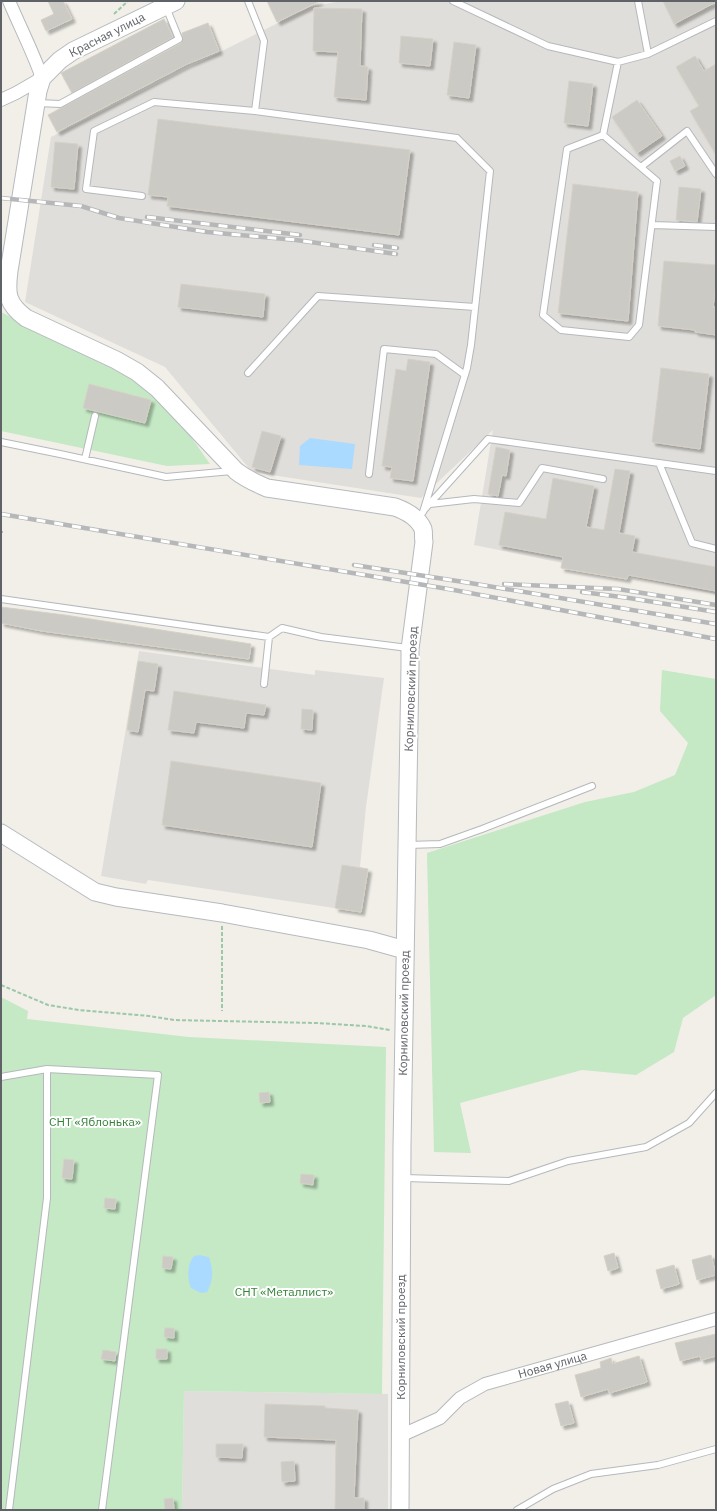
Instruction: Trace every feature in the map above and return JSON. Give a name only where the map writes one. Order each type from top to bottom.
[{"type":"street","points":[[9,1],[42,78],[4,295],[17,311],[26,318],[116,360],[137,372],[157,388],[236,471],[254,483],[268,488],[395,507],[420,515]]},
{"type":"street","name":"Красная улица","points":[[1,100],[42,78],[60,60],[73,51],[171,4]]},
{"type":"street","name":"Корниловский проезд","points":[[400,1510],[406,846],[410,648],[424,542],[420,515]]},
{"type":"street","points":[[1,833],[95,892],[116,897],[222,913],[369,940],[405,950]]},
{"type":"street","name":"Новая улица","points":[[400,1436],[440,1418],[460,1398],[485,1384],[716,1319]]},
{"type":"lane","points":[[248,1],[264,41],[255,111]]},
{"type":"lane","points":[[453,1],[548,46],[618,62],[648,54],[716,21]]},
{"type":"lane","points":[[638,1],[648,54]]},
{"type":"lane","points":[[37,103],[60,104],[179,39],[171,4]]},
{"type":"lane","points":[[603,135],[618,62]]},
{"type":"lane","points":[[142,196],[86,189],[94,131],[154,102],[255,111],[457,138],[490,171],[471,345],[465,375],[420,515]]},
{"type":"lane","points":[[641,167],[687,131],[716,174]]},
{"type":"lane","points":[[603,135],[657,181],[639,325],[629,336],[561,330],[543,315],[568,149],[603,135]]},
{"type":"lane","points":[[652,225],[716,227]]},
{"type":"lane","points":[[248,374],[318,296],[475,307]]},
{"type":"lane","points":[[369,474],[384,349],[436,354],[465,375]]},
{"type":"lane","points":[[85,459],[94,416]]},
{"type":"lane","points":[[420,515],[488,439],[716,471]]},
{"type":"lane","points":[[1,442],[166,477],[236,471]]},
{"type":"lane","points":[[659,463],[692,543],[716,549]]},
{"type":"lane","points":[[430,504],[474,499],[519,503],[542,468],[603,479]]},
{"type":"lane","points":[[1,599],[269,637],[282,628],[321,637],[410,648]]},
{"type":"lane","points":[[264,684],[269,637]]},
{"type":"lane","points":[[406,846],[440,844],[496,824],[592,786]]},
{"type":"lane","points":[[9,1510],[47,1198],[47,1069]]},
{"type":"lane","points":[[1,1077],[47,1069],[158,1075],[102,1510]]},
{"type":"lane","points":[[402,1177],[509,1181],[568,1160],[646,1147],[689,1123],[716,1093]]},
{"type":"lane","points":[[517,1510],[553,1489],[591,1474],[658,1464],[716,1449]]},
{"type":"path","points":[[222,913],[222,1011]]},
{"type":"path","points":[[1,985],[48,1005],[79,1010],[149,1016],[174,1020],[316,1023],[366,1026],[404,1032]]},
{"type":"shaded area","points":[[341,1],[716,1],[716,594],[474,545],[493,430],[421,498],[252,472],[165,367],[25,302],[51,137],[310,7]]},
{"type":"shaded area","points":[[139,651],[315,675],[315,670],[384,678],[366,807],[360,867],[368,869],[361,912],[148,880],[146,884],[101,876]]},
{"type":"shaded area","points":[[184,1391],[388,1394],[388,1510],[182,1510]]},
{"type":"green space","points":[[1,312],[136,377],[171,408],[210,464],[167,466],[1,431]]},
{"type":"green space","points":[[662,670],[716,679],[716,995],[683,1018],[674,1052],[636,1075],[582,1070],[460,1103],[471,1153],[434,1152],[427,853],[585,802],[634,792],[675,775],[688,743],[660,711]]},
{"type":"green space","points":[[1,997],[28,1011],[27,1019],[189,1037],[386,1047],[382,1394],[184,1391],[182,1510],[1,1510]]},
{"type":"water","points":[[310,438],[355,444],[352,469],[299,465],[300,446]]},
{"type":"water","points":[[199,1255],[209,1257],[212,1271],[212,1279],[207,1292],[201,1293],[191,1288],[188,1276],[192,1259],[194,1256]]},
{"type":"building","points":[[48,1],[63,1],[72,19],[46,31],[41,20],[54,14]]},
{"type":"building","points":[[267,1],[320,1],[277,22]]},
{"type":"building","points":[[663,1],[716,1],[716,2],[674,24]]},
{"type":"building","points":[[314,8],[362,9],[360,66],[368,67],[366,100],[334,97],[338,52],[313,51]]},
{"type":"building","points":[[164,19],[173,37],[72,93],[61,73]]},
{"type":"building","points":[[208,23],[219,51],[187,64],[57,132],[48,115],[181,43],[183,39],[182,33]]},
{"type":"building","points":[[401,36],[433,39],[430,66],[399,63]]},
{"type":"building","points":[[454,42],[476,45],[469,98],[447,95]]},
{"type":"building","points":[[695,56],[704,71],[716,64],[716,155],[690,111],[699,106],[676,67]]},
{"type":"building","points":[[569,81],[593,84],[588,126],[564,123]]},
{"type":"building","points":[[637,100],[662,136],[637,153],[612,117]]},
{"type":"building","points":[[158,119],[410,150],[399,235],[167,206],[168,197],[148,195]]},
{"type":"building","points":[[55,142],[78,144],[74,189],[51,187]]},
{"type":"building","points":[[680,156],[685,166],[675,171],[670,161]]},
{"type":"building","points":[[573,184],[638,192],[628,321],[558,313]]},
{"type":"building","points":[[679,187],[701,189],[697,222],[676,220]]},
{"type":"building","points":[[664,261],[716,265],[716,283],[713,307],[716,307],[716,335],[695,332],[695,330],[658,326]]},
{"type":"building","points":[[181,284],[265,294],[263,317],[178,307]]},
{"type":"building","points":[[408,359],[430,362],[413,481],[390,478],[392,467],[382,466],[396,369],[406,371]]},
{"type":"building","points":[[661,368],[709,374],[700,449],[652,442]]},
{"type":"building","points":[[89,384],[151,400],[145,423],[83,408]]},
{"type":"building","points":[[262,431],[281,436],[270,472],[252,467]]},
{"type":"building","points":[[496,447],[510,450],[506,476],[502,475],[498,496],[488,494]]},
{"type":"building","points":[[615,469],[630,471],[619,533],[635,536],[632,552],[716,567],[716,591],[628,575],[627,579],[561,568],[563,557],[499,545],[505,512],[546,519],[553,478],[594,486],[586,527],[604,530]]},
{"type":"building","points":[[1,607],[65,615],[251,644],[249,659],[42,631],[1,623]]},
{"type":"building","points":[[138,661],[158,664],[154,691],[145,690],[138,732],[127,730]]},
{"type":"building","points":[[174,691],[266,705],[264,715],[246,713],[244,728],[196,722],[194,733],[168,730]]},
{"type":"building","points":[[302,709],[313,710],[312,730],[301,729]]},
{"type":"building","points":[[171,761],[321,783],[312,847],[162,825]]},
{"type":"building","points":[[342,865],[368,869],[361,912],[335,908]]},
{"type":"building","points":[[269,1092],[270,1102],[260,1103],[259,1093]]},
{"type":"building","points":[[64,1159],[74,1160],[72,1179],[62,1178]]},
{"type":"building","points":[[301,1174],[314,1175],[313,1185],[300,1183]]},
{"type":"building","points":[[105,1198],[116,1199],[115,1209],[104,1208]]},
{"type":"building","points":[[614,1253],[618,1268],[608,1271],[604,1256]]},
{"type":"building","points":[[711,1255],[716,1275],[697,1280],[692,1260]]},
{"type":"building","points":[[163,1256],[173,1257],[171,1269],[162,1268]]},
{"type":"building","points":[[674,1265],[679,1284],[661,1289],[656,1270]]},
{"type":"building","points":[[165,1328],[174,1328],[174,1338],[164,1337]]},
{"type":"building","points":[[716,1334],[716,1356],[701,1360],[700,1356],[680,1361],[675,1343]]},
{"type":"building","points":[[156,1349],[167,1349],[167,1359],[156,1359]]},
{"type":"building","points":[[103,1350],[116,1352],[115,1361],[101,1359]]},
{"type":"building","points":[[639,1356],[647,1382],[609,1393],[608,1389],[581,1397],[575,1375],[601,1368],[600,1362],[611,1358],[612,1364]]},
{"type":"building","points":[[568,1401],[574,1423],[561,1426],[555,1404]]},
{"type":"building","points":[[265,1404],[325,1406],[325,1408],[358,1410],[354,1498],[364,1498],[364,1510],[335,1510],[336,1440],[264,1437]]},
{"type":"building","points":[[216,1444],[243,1444],[242,1458],[216,1457]]},
{"type":"building","points":[[294,1461],[295,1481],[282,1482],[281,1462]]},
{"type":"building","points":[[173,1498],[174,1509],[165,1510],[164,1499]]},
{"type":"railway","points":[[1,198],[81,206],[119,218],[207,232],[296,240],[396,254]]},
{"type":"railway","points":[[147,217],[300,235]]},
{"type":"railway","points":[[374,245],[397,248]]},
{"type":"railway","points":[[1,514],[454,590],[716,639]]},
{"type":"railway","points":[[354,565],[716,624]]},
{"type":"railway","points":[[504,584],[618,589],[716,605]]},
{"type":"railway","points":[[582,592],[716,612]]},
{"type":"park label","name":"СНТ «Яблонька»","points":[[95,1122]]},
{"type":"park label","name":"СНТ «Металлист»","points":[[284,1292]]}]
